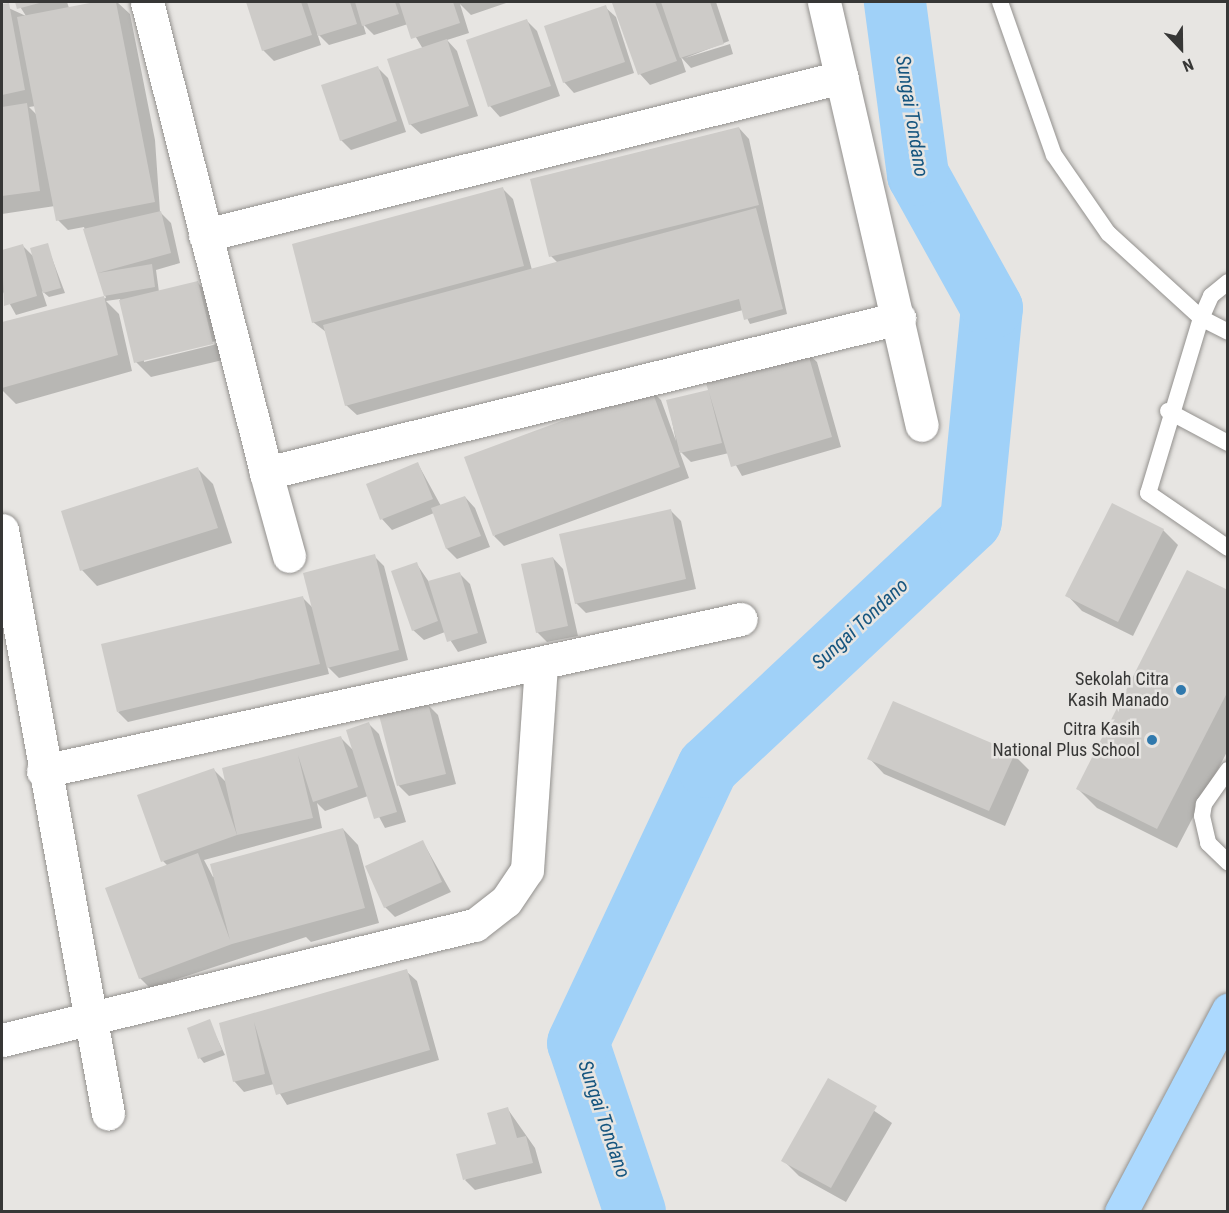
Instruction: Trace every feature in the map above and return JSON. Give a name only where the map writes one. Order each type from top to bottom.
[{"type":"highway","points":[[1121,1212],[1227,1010]]},
{"type":"street","points":[[147,2],[289,556]]},
{"type":"street","points":[[824,2],[922,425]]},
{"type":"street","points":[[205,235],[842,77]]},
{"type":"street","points":[[266,473],[899,318]]},
{"type":"street","points":[[2,530],[8,608],[43,771],[108,1113]]},
{"type":"street","points":[[43,771],[541,666],[741,618]]},
{"type":"street","points":[[2,1040],[438,938],[475,925],[506,901],[527,870],[541,666]]},
{"type":"lane","points":[[999,2],[1054,155],[1108,233],[1201,318],[1227,332]]},
{"type":"lane","points":[[1227,282],[1211,296],[1201,318],[1168,411],[1148,494],[1227,549]]},
{"type":"lane","points":[[1168,411],[1227,444]]},
{"type":"lane","points":[[1227,770],[1204,804],[1202,816],[1208,843],[1227,862]]},
{"type":"building","points":[[15,2],[43,2],[17,9]]},
{"type":"building","points":[[95,2],[116,2],[155,202],[56,221],[17,17]]},
{"type":"building","points":[[246,2],[301,2],[312,35],[262,51]]},
{"type":"building","points":[[307,2],[350,2],[357,24],[318,36]]},
{"type":"building","points":[[355,2],[395,2],[399,14],[362,26]]},
{"type":"building","points":[[399,2],[453,2],[460,23],[411,39]]},
{"type":"building","points":[[655,2],[677,61],[638,75],[612,3]]},
{"type":"building","points":[[661,2],[710,2],[724,44],[680,58]]},
{"type":"building","points":[[9,3],[25,90],[2,95],[2,4]]},
{"type":"building","points":[[606,5],[625,62],[563,83],[544,26]]},
{"type":"building","points":[[527,19],[551,86],[488,107],[466,40]]},
{"type":"building","points":[[447,39],[469,106],[409,125],[387,59]]},
{"type":"building","points":[[378,66],[397,121],[340,141],[321,85]]},
{"type":"building","points":[[27,103],[40,191],[2,196],[2,107]]},
{"type":"building","points":[[739,127],[759,205],[549,257],[530,179]]},
{"type":"building","points":[[503,187],[524,266],[312,323],[292,244]]},
{"type":"building","points":[[756,208],[783,309],[744,320],[739,299],[345,406],[323,325]]},
{"type":"building","points":[[161,211],[171,253],[98,273],[152,264],[155,287],[104,296],[83,229]]},
{"type":"building","points":[[48,243],[61,288],[43,293],[30,248]]},
{"type":"building","points":[[23,244],[37,296],[4,306],[2,250]]},
{"type":"building","points":[[198,281],[213,344],[134,363],[119,300]]},
{"type":"building","points":[[104,296],[118,355],[2,388],[2,322]]},
{"type":"building","points":[[807,350],[832,437],[731,467],[709,392],[722,443],[680,453],[666,400],[708,390],[705,380]]},
{"type":"building","points":[[651,388],[680,467],[493,536],[464,457]]},
{"type":"building","points":[[418,462],[433,499],[380,520],[366,484]]},
{"type":"building","points":[[198,467],[218,528],[80,571],[61,511]]},
{"type":"building","points":[[465,496],[481,536],[446,549],[431,508]]},
{"type":"building","points":[[1112,503],[1164,529],[1118,622],[1065,596]]},
{"type":"building","points":[[671,509],[686,579],[575,604],[559,534]]},
{"type":"building","points":[[375,554],[399,650],[327,668],[303,573]]},
{"type":"building","points":[[553,557],[568,626],[536,633],[521,564]]},
{"type":"building","points":[[417,562],[438,621],[412,631],[391,571]]},
{"type":"building","name":"Citra Kasih National Plus School","points":[[1187,570],[1228,590],[1228,691],[1157,829],[1076,789]]},
{"type":"building","points":[[460,572],[478,633],[447,642],[428,581]]},
{"type":"building","points":[[303,596],[320,664],[117,712],[101,644]]},
{"type":"building","points":[[893,701],[1015,753],[989,811],[867,759]]},
{"type":"building","points":[[428,703],[446,774],[397,786],[379,715]]},
{"type":"building","points":[[369,722],[397,812],[374,819],[346,730]]},
{"type":"building","points":[[341,736],[358,787],[313,802],[298,755],[313,818],[237,835],[222,768]]},
{"type":"building","points":[[214,768],[237,835],[161,862],[137,795]]},
{"type":"building","points":[[343,828],[365,908],[232,944],[139,979],[105,888],[198,853],[230,940],[210,864]]},
{"type":"building","points":[[423,840],[442,882],[384,908],[365,866]]},
{"type":"building","points":[[407,969],[430,1050],[276,1095],[254,1022],[265,1074],[233,1082],[219,1023]]},
{"type":"building","points":[[210,1019],[222,1050],[198,1059],[187,1028]]},
{"type":"building","points":[[828,1078],[877,1106],[831,1188],[781,1161]]},
{"type":"building","points":[[508,1107],[517,1138],[526,1136],[533,1163],[463,1180],[456,1154],[496,1144],[487,1113]]},
{"type":"waterway","name":"Sungai Tondano","points":[[635,1212],[578,1043],[708,767],[971,521],[992,308],[918,175],[895,2]]},
{"type":"place","name":"Sekolah Citra Kasih Manado","points":[[1181,690]]},
{"type":"place","name":"Citra Kasih National Plus School","points":[[1152,740]]}]
